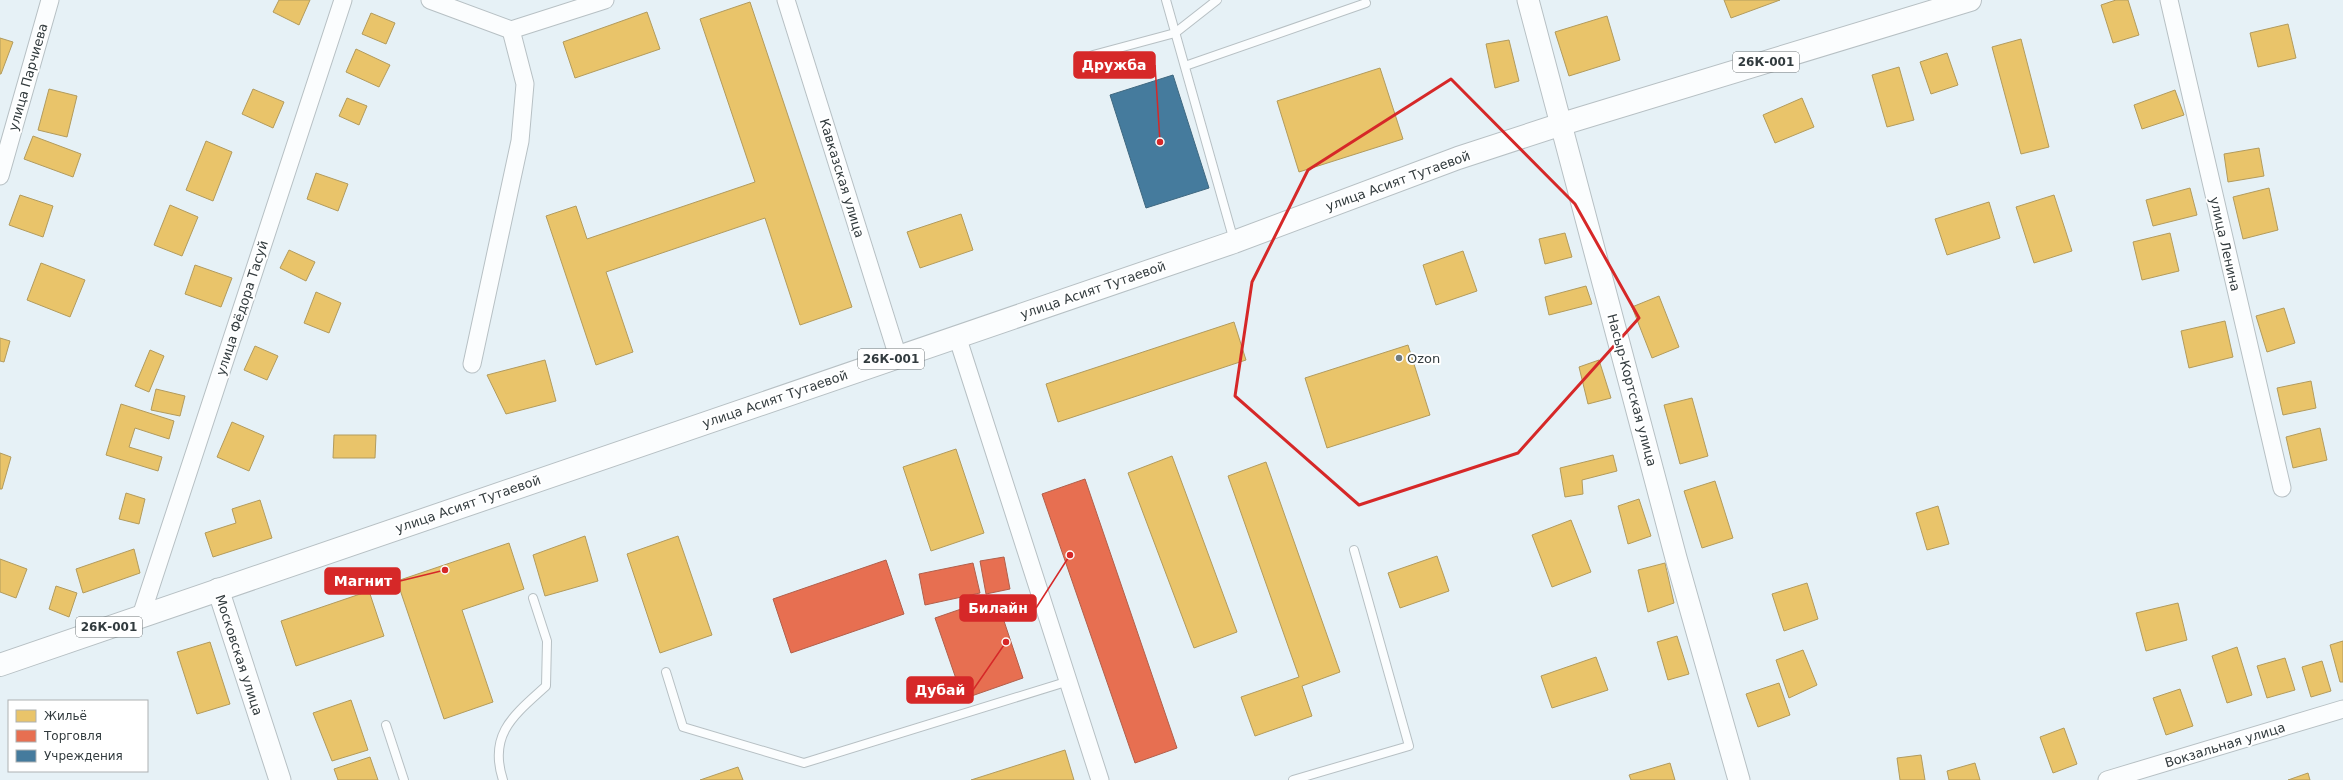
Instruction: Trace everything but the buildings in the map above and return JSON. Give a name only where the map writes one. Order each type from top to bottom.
[{"type":"main road","name":"улица Асият Тутаевой","points":[[218,589],[1234,242],[1458,158],[1562,124],[1970,0]]},
{"type":"main road","name":"Московская улица","points":[[0,665],[218,589]]},
{"type":"street","name":"улица Парчиева","points":[[0,176],[50,0]]},
{"type":"street","name":"улица Фёдора Тасуй","points":[[141,616],[343,0]]},
{"type":"street","points":[[430,0],[511,30],[605,0]]},
{"type":"street","name":"Кавказская улица","points":[[786,0],[898,357]]},
{"type":"street","name":"Насыр-Кортская улица","points":[[1528,0],[1676,558],[1739,780]]},
{"type":"street","name":"улица Ленина","points":[[2169,0],[2282,488]]},
{"type":"street","points":[[472,364],[520,141],[525,84],[511,30]]},
{"type":"street","points":[[957,336],[1100,780]]},
{"type":"street","name":"Московская улица","points":[[218,589],[280,780]]},
{"type":"street","name":"Вокзальная улица","points":[[2107,780],[2343,710]]},
{"type":"lane","points":[[1166,0],[1234,242]]},
{"type":"lane","points":[[1093,55],[1175,33],[1217,0]]},
{"type":"lane","points":[[1185,66],[1366,3]]},
{"type":"lane","points":[[1293,780],[1409,746],[1354,550]]},
{"type":"lane","points":[[503,780],[498,766],[499,742],[511,720],[546,686],[547,641],[533,598]]},
{"type":"lane","points":[[666,672],[683,727],[804,763],[1069,681]]},
{"type":"lane","points":[[386,725],[404,780]]},
{"type":"highlighted area","points":[[1451,79],[1575,204],[1639,318],[1518,453],[1359,505],[1235,396],[1252,282],[1308,170]]},
{"type":"place","name":"Дружба","points":[[1160,142]]},
{"type":"place","name":"Ozon","points":[[1399,358]]},
{"type":"place","name":"Билайн","points":[[1070,555]]},
{"type":"place","name":"Магнит","points":[[445,570]]},
{"type":"place","name":"Дубай","points":[[1006,642]]}]
